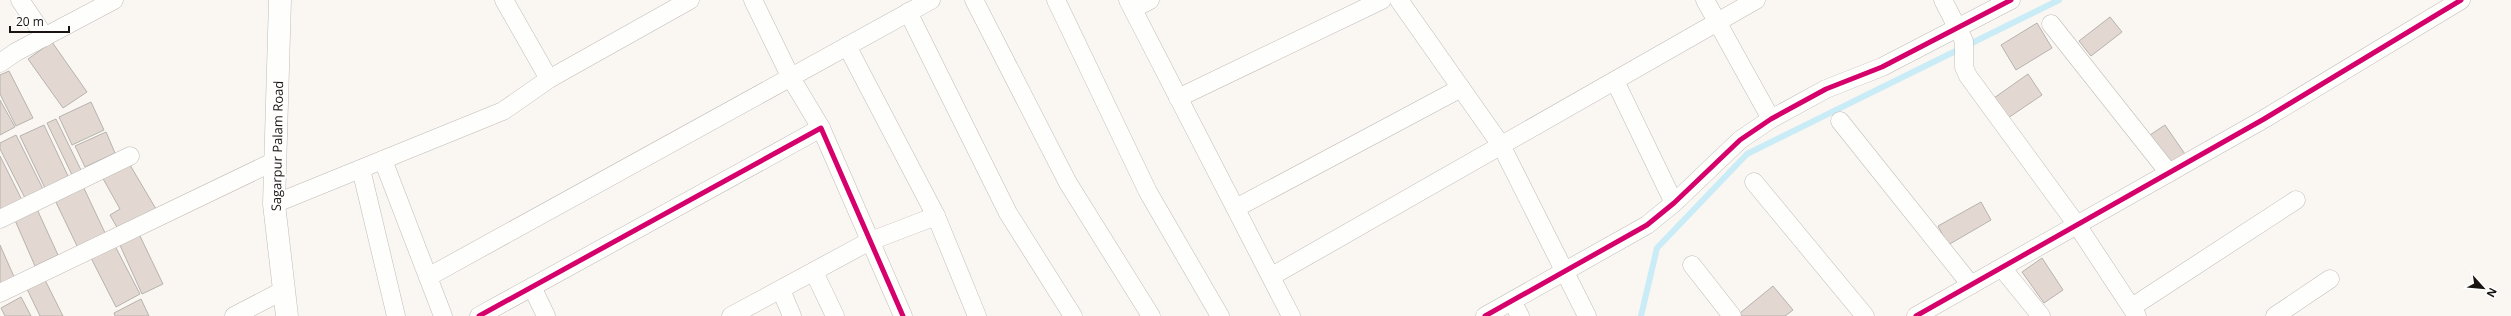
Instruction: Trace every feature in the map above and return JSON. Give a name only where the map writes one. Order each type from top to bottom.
[{"type":"street","points":[[20,0],[45,37]]},
{"type":"street","points":[[0,63],[114,0]]},
{"type":"street","name":"Sagarpur Palam Road","points":[[280,0],[274,204],[287,316]]},
{"type":"street","points":[[504,0],[549,79]]},
{"type":"street","points":[[274,204],[503,112],[549,79],[690,0]]},
{"type":"street","points":[[753,0],[791,78],[821,128],[872,241],[903,316]]},
{"type":"street","points":[[428,278],[931,0]]},
{"type":"street","points":[[974,0],[1068,183],[1151,316]]},
{"type":"street","points":[[1056,0],[1148,192],[1220,316]]},
{"type":"street","points":[[1150,0],[1131,5],[1178,98],[1272,276],[1291,316]]},
{"type":"street","points":[[1178,98],[1382,0]]},
{"type":"street","points":[[1399,0],[1501,146],[1563,272],[1587,316]]},
{"type":"street","points":[[1705,0],[1771,119]]},
{"type":"street","points":[[1272,276],[1756,0]]},
{"type":"street","points":[[1943,0],[1961,35],[1964,67],[1972,82],[2077,226],[2134,312],[2296,200]]},
{"type":"street","points":[[1485,316],[1516,308],[1563,272],[1647,225],[1674,203],[1740,140],[1771,119],[1826,89],[1961,35],[2011,0]]},
{"type":"street","points":[[1916,316],[1937,311],[1971,285],[2169,173],[2461,0]]},
{"type":"street","points":[[908,12],[1008,213],[1073,316]]},
{"type":"street","points":[[2051,24],[2169,173]]},
{"type":"street","points":[[847,46],[936,216],[977,316]]},
{"type":"street","points":[[1615,81],[1674,203]]},
{"type":"street","points":[[1236,208],[1461,88]]},
{"type":"street","points":[[1840,122],[1971,285]]},
{"type":"street","points":[[479,316],[821,128]]},
{"type":"street","points":[[0,219],[130,156]]},
{"type":"street","points":[[383,160],[443,316]]},
{"type":"street","points":[[0,293],[275,161]]},
{"type":"street","points":[[361,169],[396,316]]},
{"type":"street","points":[[1754,182],[1865,316]]},
{"type":"street","points":[[731,316],[872,241],[936,216]]},
{"type":"street","points":[[1692,265],[1732,316]]},
{"type":"street","points":[[2002,268],[2041,316]]},
{"type":"street","points":[[814,272],[835,316]]},
{"type":"street","points":[[2276,316],[2330,279]]},
{"type":"street","points":[[532,287],[546,316]]},
{"type":"street","points":[[234,316],[284,290]]},
{"type":"street","points":[[781,290],[792,316]]},
{"type":"building","points":[[2110,17],[2122,32],[2091,56],[2079,41]]},
{"type":"building","points":[[2037,23],[2052,48],[2016,70],[2001,45]]},
{"type":"building","points":[[52,42],[87,92],[63,108],[28,59]]},
{"type":"building","points":[[9,71],[33,118],[16,126],[0,94],[0,75]]},
{"type":"building","points":[[2028,74],[2042,95],[2008,118],[1994,98]]},
{"type":"building","points":[[0,100],[15,127],[0,135]]},
{"type":"building","points":[[91,102],[104,130],[72,145],[59,117]]},
{"type":"building","points":[[56,119],[81,170],[72,175],[47,123]]},
{"type":"building","points":[[44,125],[68,176],[45,188],[20,136]]},
{"type":"building","points":[[2165,125],[2187,157],[2172,167],[2150,135]]},
{"type":"building","points":[[106,132],[115,153],[85,167],[75,146]]},
{"type":"building","points":[[16,135],[43,189],[25,198],[0,149],[0,143]]},
{"type":"building","points":[[0,156],[23,202],[0,214]]},
{"type":"building","points":[[127,160],[156,209],[119,231],[110,215],[120,209],[101,175]]},
{"type":"building","points":[[81,182],[106,235],[78,248],[53,196]]},
{"type":"building","points":[[1981,202],[1991,220],[1948,245],[1938,226]]},
{"type":"building","points":[[36,207],[58,255],[35,266],[14,218]]},
{"type":"building","points":[[139,234],[163,284],[142,294],[119,243]]},
{"type":"building","points":[[0,245],[15,279],[0,286]]},
{"type":"building","points":[[115,246],[140,294],[116,307],[91,258]]},
{"type":"building","points":[[2042,258],[2063,290],[2044,303],[2022,272]]},
{"type":"building","points":[[45,280],[63,316],[40,316],[27,289]]},
{"type":"building","points":[[1773,286],[1793,310],[1785,316],[1742,316],[1740,313]]},
{"type":"building","points":[[21,297],[31,316],[5,316],[1,308]]},
{"type":"building","points":[[141,299],[149,316],[115,316],[114,313]]},
{"type":"waterway","points":[[1641,316],[1657,248],[1747,154],[2059,0]]},
{"type":"cycle path","points":[[1485,316],[1647,225],[1674,203],[1740,140],[1771,119],[1826,89],[1882,67],[2011,0]]},
{"type":"cycle path","points":[[1916,316],[2264,119],[2461,0]]},
{"type":"cycle path","points":[[479,316],[821,128],[903,316]]}]
